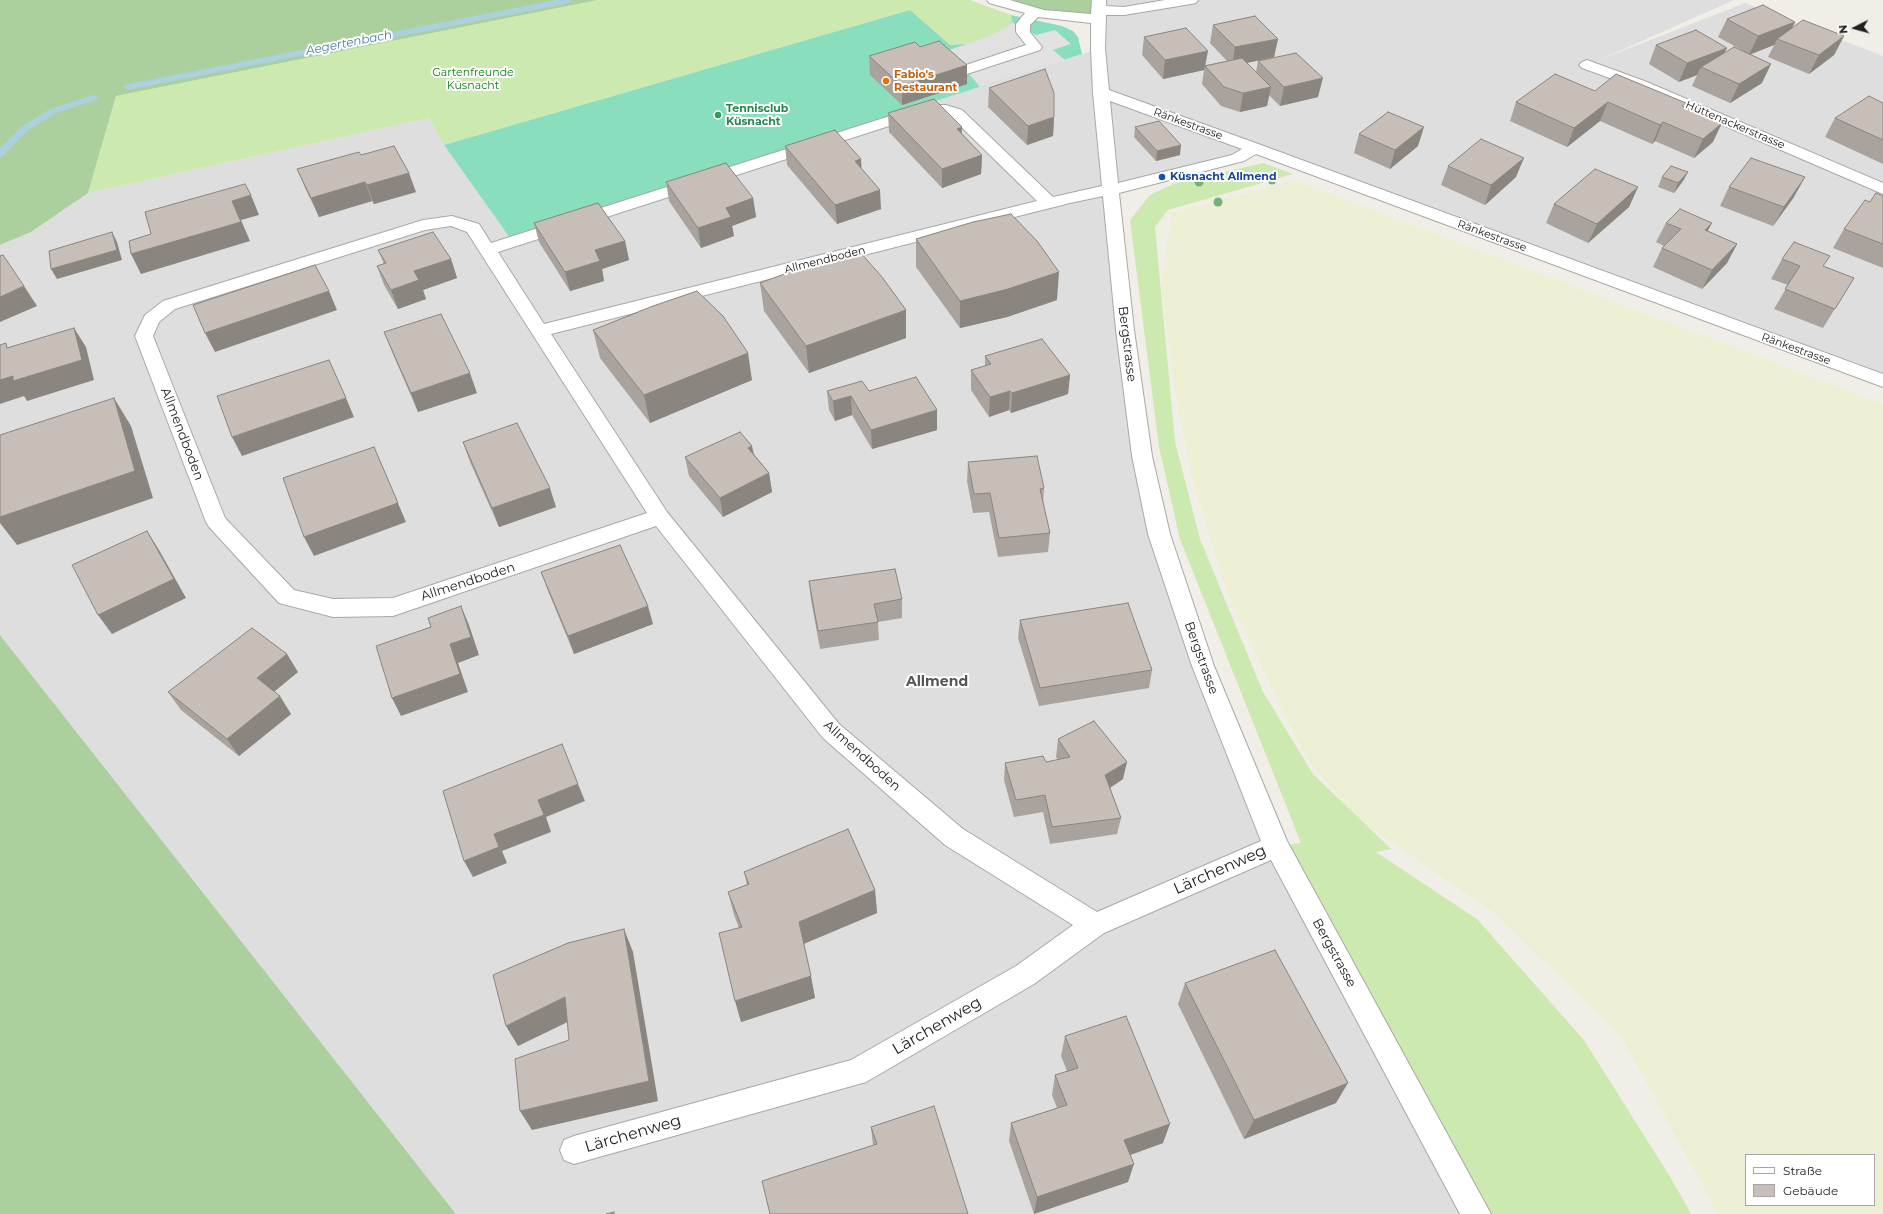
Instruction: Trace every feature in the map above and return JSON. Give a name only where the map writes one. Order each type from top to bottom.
[{"type":"street","points":[[994,0],[1035,12],[1064,17],[1098,10],[1124,12],[1191,0]]},
{"type":"street","name":"Bergstrasse","points":[[1098,10],[1098,49],[1101,94],[1125,330],[1142,456],[1158,534],[1203,666],[1276,846],[1476,1214]]},
{"type":"street","points":[[962,71],[1035,47],[1023,32],[1023,24],[1035,12]]},
{"type":"street","name":"Hüttenackerstrasse","points":[[1586,65],[1642,85],[1883,189]]},
{"type":"street","name":"Ränkestrasse","points":[[1101,94],[1255,148],[1883,381]]},
{"type":"street","points":[[487,250],[918,112],[932,110],[946,110],[956,113],[1049,203]]},
{"type":"street","name":"Allmendboden","points":[[539,331],[1049,203],[1111,190],[1238,158],[1255,148]]},
{"type":"street","name":"Allmendboden","points":[[660,518],[393,607],[332,608],[287,597],[216,522],[144,336],[151,319],[169,306],[423,225],[452,221],[473,228],[660,518],[831,731],[954,837],[1095,924]]},
{"type":"street","name":"Lärchenweg","points":[[574,1150],[856,1072],[1026,976],[1095,924],[1276,846]]},
{"type":"shaded area","points":[[1099,0],[1734,0],[1599,60],[1745,3],[1883,56],[1883,381],[1255,148],[1238,158],[1111,190],[1159,534],[1276,846],[1476,1214],[454,1214],[0,635],[0,245],[31,232],[88,193],[429,118],[444,145],[510,238],[1098,49]]},
{"type":"shaded area","points":[[1012,22],[1036,35],[1055,30],[1071,44],[1053,50],[1065,60],[980,87],[949,50],[990,36],[1008,26]]},
{"type":"green space","points":[[0,0],[598,0],[116,96],[88,193],[31,232],[0,245]]},
{"type":"green space","name":"Gartenfreunde Küsnacht","points":[[598,0],[970,0],[1011,15],[1012,22],[1008,26],[990,36],[968,44],[950,45],[910,10],[444,145],[429,118],[88,193],[116,96]]},
{"type":"green space","points":[[994,0],[1099,0],[1098,19],[1064,17]]},
{"type":"green space","name":"Tennisclub Küsnacht","points":[[910,10],[950,45],[968,44],[990,36],[1008,26],[1012,21],[1011,15],[1062,26],[1073,31],[1078,37],[1082,54],[510,238],[444,145]]},
{"type":"green space","points":[[1263,163],[1293,174],[1168,210],[1155,227],[1175,442],[1200,539],[1263,692],[1313,774],[1391,849],[1376,852],[1477,919],[1584,1040],[1672,1180],[1691,1214],[1476,1214],[1276,846],[1301,843],[1180,539],[1159,447],[1130,220],[1150,195],[1173,184]]},
{"type":"green space","points":[[1294,180],[1883,404],[1883,1214],[1718,1214],[1621,1036],[1494,913],[1357,818],[1307,759],[1278,703],[1227,592],[1193,483],[1175,391],[1161,283],[1172,213]]},
{"type":"green space","points":[[0,635],[455,1213],[454,1214],[0,1214]]},
{"type":"building","points":[[1763,5],[1795,22],[1758,36],[1727,19]]},
{"type":"building","points":[[1255,16],[1278,39],[1235,47],[1213,25]]},
{"type":"building","points":[[1803,20],[1844,36],[1819,55],[1777,39]]},
{"type":"building","points":[[1186,28],[1208,51],[1165,60],[1144,37]]},
{"type":"building","points":[[1696,30],[1727,48],[1687,63],[1656,45]]},
{"type":"building","points":[[939,41],[967,65],[902,86],[869,56],[915,42],[920,47]]},
{"type":"building","points":[[1734,47],[1771,64],[1739,84],[1701,67]]},
{"type":"building","points":[[1296,53],[1323,78],[1284,87],[1258,61]]},
{"type":"building","points":[[1242,58],[1271,87],[1243,93],[1224,87],[1205,66]]},
{"type":"building","points":[[1045,69],[1054,93],[1054,117],[1028,126],[989,88]]},
{"type":"building","points":[[1555,74],[1595,91],[1616,74],[1686,103],[1682,106],[1722,123],[1703,139],[1663,122],[1660,125],[1608,102],[1574,128],[1516,102]]},
{"type":"building","points":[[1869,96],[1883,103],[1883,140],[1835,118]]},
{"type":"building","points":[[934,99],[962,127],[957,129],[982,155],[942,169],[888,113]]},
{"type":"building","points":[[1388,112],[1424,127],[1395,150],[1359,134]]},
{"type":"building","points":[[1159,121],[1181,145],[1157,151],[1135,127]]},
{"type":"building","points":[[835,130],[861,159],[855,161],[880,190],[835,205],[785,146]]},
{"type":"building","points":[[1481,139],[1524,158],[1491,185],[1448,166]]},
{"type":"building","points":[[394,146],[409,173],[367,185],[365,182],[311,198],[297,169],[359,152],[361,155]]},
{"type":"building","points":[[1751,158],[1805,177],[1784,207],[1729,187]]},
{"type":"building","points":[[726,163],[753,198],[726,208],[731,217],[698,228],[666,182]]},
{"type":"building","points":[[1671,166],[1688,172],[1678,183],[1662,177]]},
{"type":"building","points":[[1595,169],[1638,187],[1597,224],[1554,204]]},
{"type":"building","points":[[245,184],[251,195],[232,201],[241,222],[131,254],[129,241],[151,234],[145,212]]},
{"type":"building","points":[[1876,193],[1883,196],[1883,244],[1844,229],[1865,200],[1870,202]]},
{"type":"building","points":[[598,203],[625,241],[595,250],[600,261],[565,272],[534,223]]},
{"type":"building","points":[[1680,209],[1712,223],[1705,230],[1737,244],[1712,270],[1662,248],[1681,229],[1666,223]]},
{"type":"building","points":[[1011,214],[1037,241],[1059,272],[1008,289],[960,301],[916,239],[973,222]]},
{"type":"building","points":[[112,232],[117,250],[51,269],[49,251]]},
{"type":"building","points":[[433,232],[451,259],[414,271],[419,280],[391,290],[377,266],[386,263],[378,250]]},
{"type":"building","points":[[1794,242],[1830,256],[1823,266],[1854,278],[1835,309],[1785,289],[1800,266],[1782,259]]},
{"type":"building","points":[[859,251],[882,277],[906,310],[806,346],[760,283],[811,264]]},
{"type":"building","points":[[3,255],[24,286],[0,297],[0,256]]},
{"type":"building","points":[[315,265],[329,291],[205,333],[193,305]]},
{"type":"building","points":[[697,291],[723,316],[748,353],[644,395],[593,330],[653,306]]},
{"type":"building","points":[[441,314],[470,373],[411,393],[384,332]]},
{"type":"building","points":[[74,328],[82,360],[13,381],[13,376],[0,380],[0,345],[6,343],[7,348]]},
{"type":"building","points":[[1042,339],[1070,375],[1012,393],[1010,391],[990,397],[971,370],[991,364],[985,356]]},
{"type":"building","points":[[329,360],[346,398],[232,437],[217,396]]},
{"type":"building","points":[[916,377],[937,410],[871,430],[851,396],[833,401],[827,391],[862,381],[869,391]]},
{"type":"building","points":[[114,398],[135,471],[0,517],[0,435]]},
{"type":"building","points":[[517,423],[550,488],[492,508],[463,442]]},
{"type":"building","points":[[740,432],[752,446],[748,448],[769,473],[720,498],[685,457]]},
{"type":"building","points":[[374,447],[398,503],[304,537],[283,478]]},
{"type":"building","points":[[1037,456],[1044,488],[1040,489],[1050,533],[999,538],[990,493],[974,494],[968,462]]},
{"type":"building","points":[[147,531],[174,579],[98,615],[72,565]]},
{"type":"building","points":[[620,545],[648,606],[568,636],[541,572]]},
{"type":"building","points":[[895,569],[902,599],[874,604],[878,622],[818,631],[809,581]]},
{"type":"building","points":[[1128,603],[1152,670],[1040,688],[1020,620]]},
{"type":"building","points":[[461,606],[471,637],[450,644],[460,674],[392,698],[376,646],[431,627],[428,618]]},
{"type":"building","points":[[252,628],[287,654],[257,678],[280,696],[227,739],[168,692]]},
{"type":"building","points":[[1094,721],[1127,762],[1105,775],[1121,818],[1052,827],[1045,795],[1016,800],[1005,763],[1043,756],[1046,762],[1070,757],[1058,739]]},
{"type":"building","points":[[562,744],[578,784],[538,800],[544,815],[494,834],[499,847],[464,861],[443,791]]},
{"type":"building","points":[[848,829],[875,890],[799,922],[811,976],[735,1001],[719,933],[742,927],[728,892],[749,884],[744,872]]},
{"type":"building","points":[[624,929],[649,1081],[520,1111],[515,1059],[569,1040],[565,997],[506,1026],[493,975],[568,943]]},
{"type":"building","points":[[1275,950],[1348,1083],[1254,1120],[1185,983]]},
{"type":"building","points":[[1126,1016],[1170,1124],[1124,1140],[1134,1164],[1037,1197],[1011,1123],[1067,1105],[1055,1075],[1078,1068],[1065,1036]]},
{"type":"building","points":[[934,1106],[968,1214],[770,1214],[762,1181],[877,1144],[871,1127]]},
{"type":"waterway","name":"Aegertenbach","points":[[128,87],[569,0]]},
{"type":"waterway","name":"Aegertenbach","points":[[0,154],[24,129],[53,111],[93,98]]},
{"type":"place","name":"Fabio's Restaurant","points":[[886,81]]},
{"type":"place","name":"Tennisclub Küsnacht","points":[[718,115]]},
{"type":"place","name":"Küsnacht Allmend","points":[[1162,177]]},
{"type":"district","name":"Allmend","points":[[937,682]]}]
